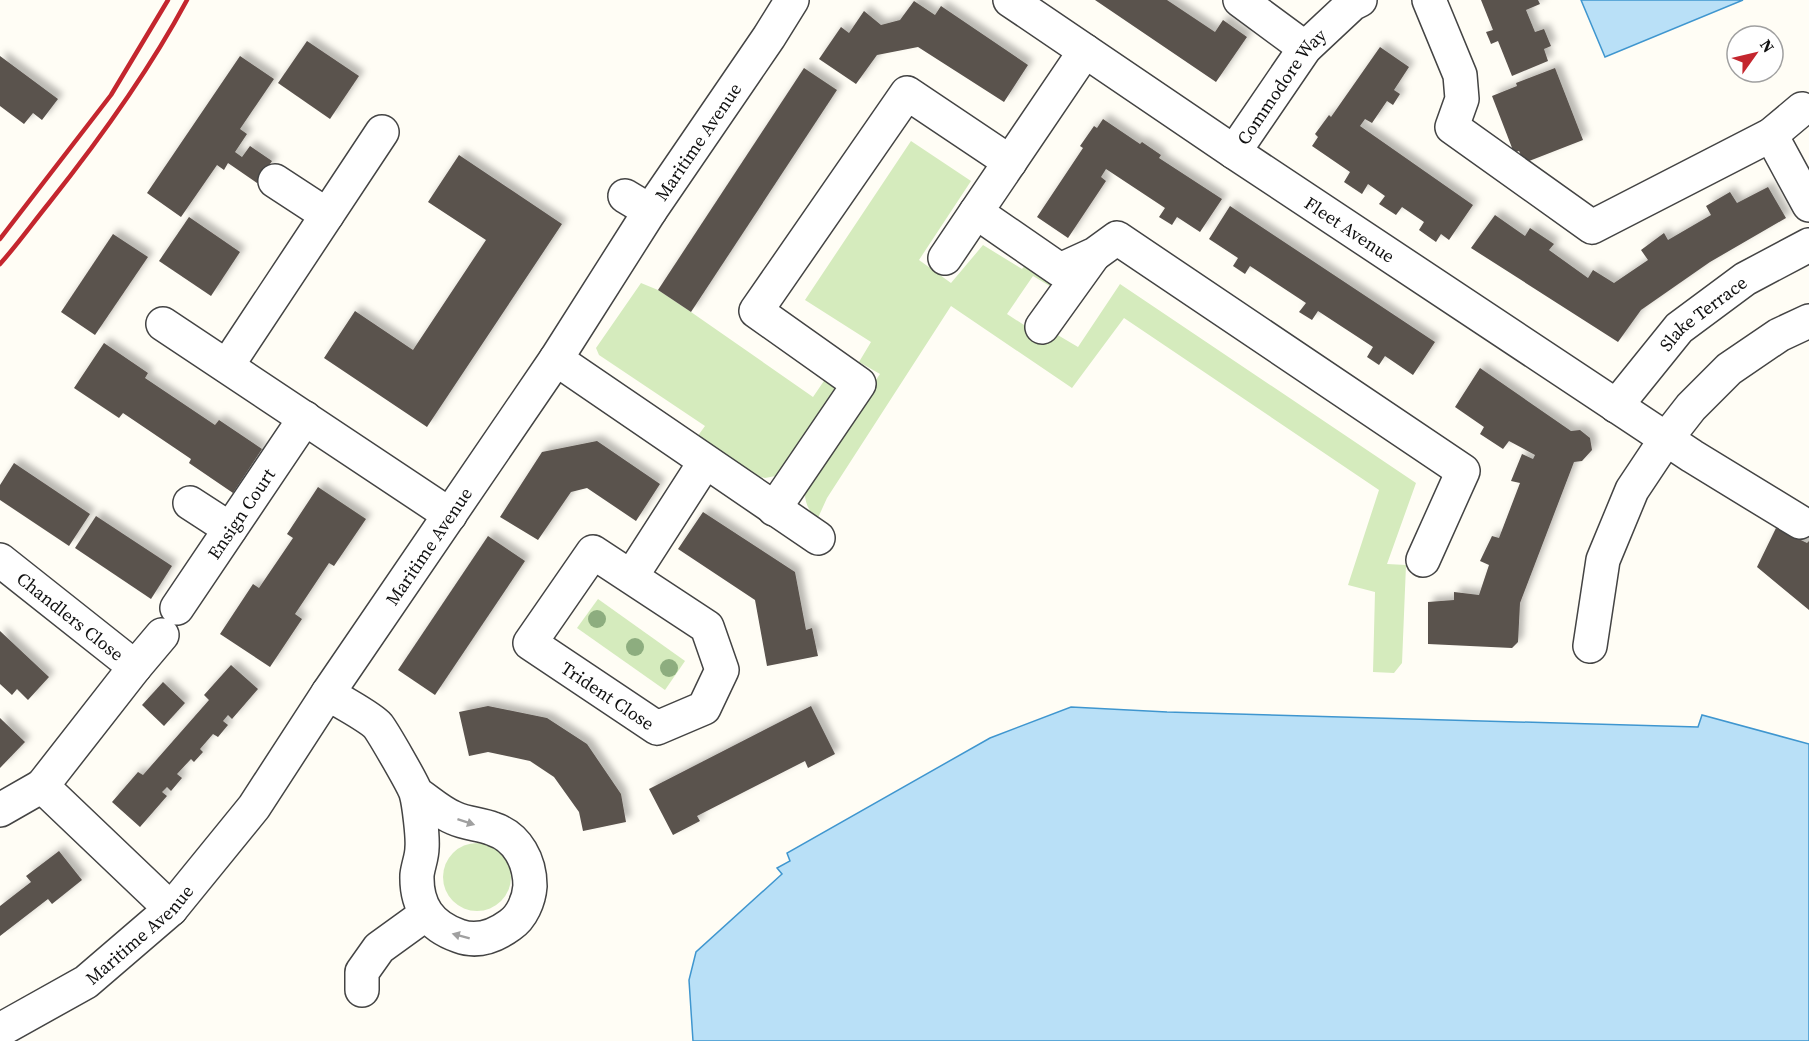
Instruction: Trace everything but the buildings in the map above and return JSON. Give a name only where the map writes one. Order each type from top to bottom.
[{"type":"street","name":"Maritime Avenue","points":[[0,1030],[86,982],[171,909],[254,807],[328,693],[556,359],[637,204],[769,37],[792,0]]},
{"type":"street","name":"Fleet Avenue","points":[[1010,0],[1679,448],[1800,522]]},
{"type":"street","points":[[1240,0],[1305,48]]},
{"type":"street","name":"Commodore Way","points":[[1234,152],[1305,48],[1352,4],[1360,0]]},
{"type":"street","points":[[1429,0],[1460,75],[1462,99],[1452,127],[1592,227],[1771,135],[1802,109]]},
{"type":"street","points":[[945,258],[1085,51]]},
{"type":"street","points":[[774,509],[859,384],[756,311],[907,93],[1010,162]]},
{"type":"street","points":[[227,366],[382,132]]},
{"type":"street","points":[[1771,135],[1809,205]]},
{"type":"street","points":[[275,181],[327,215]]},
{"type":"street","points":[[976,212],[1060,270],[1095,254],[1117,238],[1463,471],[1423,560]]},
{"type":"street","name":"Slake Terrace","points":[[1616,406],[1678,328],[1745,279],[1809,245]]},
{"type":"street","points":[[1042,327],[1095,254]]},
{"type":"street","points":[[1590,646],[1603,560],[1632,490],[1679,448],[1691,407],[1729,369],[1779,335],[1809,321]]},
{"type":"street","points":[[163,324],[450,515]]},
{"type":"street","points":[[556,359],[819,538]]},
{"type":"street","name":"Ensign Court","points":[[135,667],[170,621],[305,418]]},
{"type":"street","points":[[631,577],[705,462]]},
{"type":"street","points":[[190,503],[231,529]]},
{"type":"street","name":"Trident Close","points":[[593,552],[631,577],[707,627],[722,670],[704,708],[657,728],[530,643],[593,552]]},
{"type":"street","name":"Chandlers Close","points":[[0,560],[135,667],[42,786],[0,810]]},
{"type":"street","points":[[328,693],[377,725],[416,793],[422,848],[417,873],[417,892],[426,914],[443,930],[467,939],[487,938],[498,934],[514,922],[525,906],[530,893],[530,873],[524,854],[510,838],[493,828],[473,825],[452,818],[416,793]]},
{"type":"street","points":[[42,786],[171,909]]},
{"type":"street","points":[[362,990],[362,972],[379,948],[426,914]]},
{"type":"green space","points":[[911,141],[971,181],[919,260],[951,283],[983,245],[1022,269],[1027,263],[1056,283],[1053,288],[1033,276],[1007,314],[1050,342],[1056,334],[1078,347],[1120,284],[1416,483],[1387,564],[1406,565],[1402,663],[1394,673],[1373,672],[1375,592],[1348,585],[1379,490],[1124,318],[1072,388],[951,306],[827,498],[817,520],[806,502],[807,480],[880,374],[859,362],[871,342],[805,300]]},
{"type":"green space","points":[[641,283],[658,290],[813,397],[828,375],[837,389],[781,475],[765,478],[753,475],[697,437],[705,426],[599,355],[596,348]]},
{"type":"green space","points":[[598,599],[685,661],[665,690],[577,628]]},
{"type":"green space","points":[[477,843],[490,846],[501,853],[508,864],[511,877],[508,890],[501,901],[490,908],[477,911],[464,908],[453,901],[446,890],[443,877],[446,864],[453,853],[464,846]]},
{"type":"water","points":[[1581,0],[1743,0],[1605,57]]},
{"type":"water","points":[[1071,707],[1167,712],[1698,727],[1702,715],[1809,744],[1809,1041],[693,1041],[689,980],[696,952],[782,874],[777,868],[790,861],[787,853],[990,738]]},
{"type":"railway","points":[[0,239],[111,95],[168,0]]},
{"type":"railway","points":[[0,264],[105,130],[156,54],[187,0]]}]
